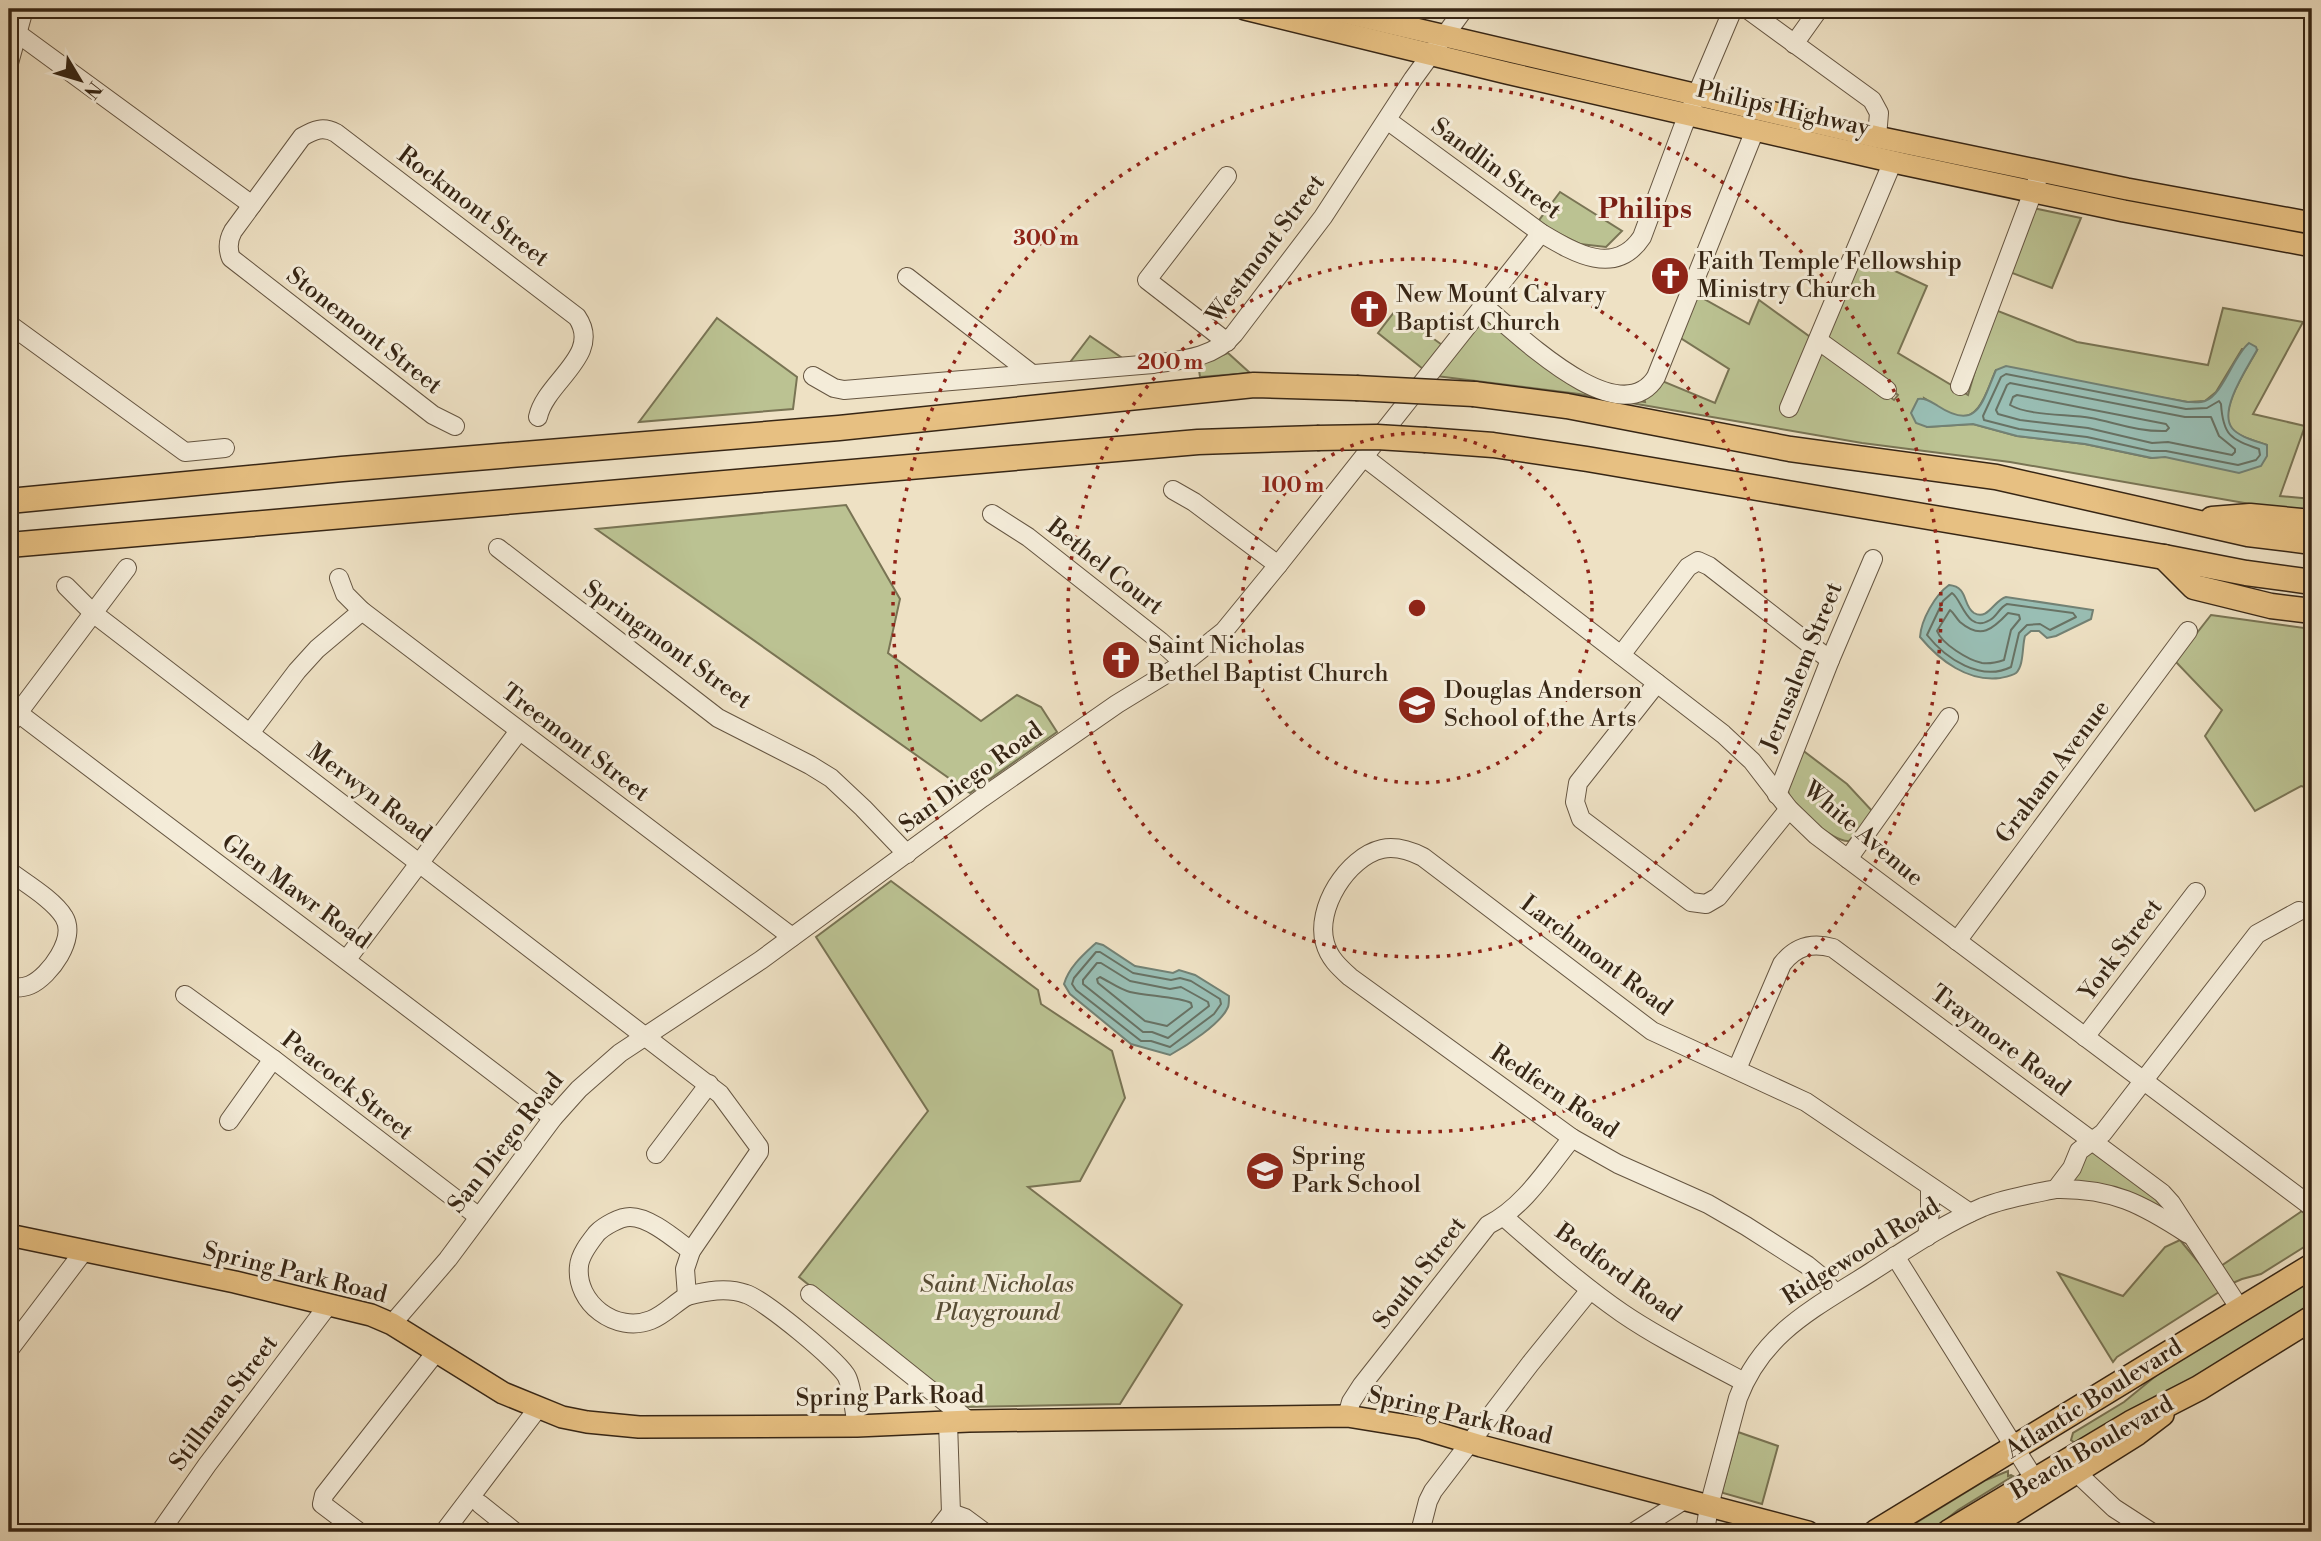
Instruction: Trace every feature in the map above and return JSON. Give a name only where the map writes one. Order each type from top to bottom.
[{"type":"highway","points":[[9,501],[355,468],[861,426],[1254,385],[1474,394],[1567,405],[1790,449],[1996,477],[2183,521],[2248,534],[2312,542]]},
{"type":"highway","points":[[9,545],[1198,442],[1377,437],[1493,445],[1587,459],[2164,556],[2246,573],[2312,582]]},
{"type":"highway","points":[[2183,521],[2250,516],[2312,522]]},
{"type":"highway","points":[[2164,556],[2194,587],[2271,606],[2312,611]]},
{"type":"highway","name":"Atlantic Boulevard","points":[[1876,1532],[2312,1266]]},
{"type":"highway","name":"Beach Boulevard","points":[[1949,1532],[2035,1480],[2073,1466],[2131,1423],[2199,1388],[2312,1318]]},
{"type":"highway","points":[[2073,1466],[2065,1435],[2084,1405]]},
{"type":"main road","name":"Philips Highway","points":[[1245,9],[1698,94],[1877,137],[2312,223]]},
{"type":"main road","name":"Philips Highway","points":[[1330,9],[1438,45],[1507,73],[1893,162],[2312,246]]},
{"type":"main road","name":"Spring Park Road","points":[[9,1235],[371,1315],[392,1324],[503,1393],[562,1417],[612,1426],[857,1426],[958,1421],[1347,1416],[1406,1424],[1800,1531]]},
{"type":"main road","points":[[1982,1532],[2073,1466]]},
{"type":"street","points":[[9,63],[24,9]]},
{"type":"street","name":"Westmont Street","points":[[813,376],[834,388],[844,390],[1178,361],[1210,352],[1227,342],[1315,227],[1464,9]]},
{"type":"street","points":[[1689,114],[1733,9]]},
{"type":"street","points":[[1747,9],[1875,103],[1879,113],[1877,137]]},
{"type":"street","points":[[1794,44],[1819,9]]},
{"type":"street","points":[[17,33],[252,205]]},
{"type":"street","name":"Sandlin Street","points":[[1387,120],[1541,233],[1564,246],[1600,260],[1611,260],[1630,251],[1642,237],[1689,114]]},
{"type":"street","name":"Rockmont Street","points":[[252,205],[302,137],[321,128],[336,133],[577,317],[586,335],[582,351],[545,399],[538,417]]},
{"type":"street","points":[[1484,306],[1576,379],[1605,392],[1623,396],[1643,392],[1656,377],[1755,130]]},
{"type":"street","points":[[1789,408],[1893,162]]},
{"type":"street","points":[[1960,386],[2041,171]]},
{"type":"street","points":[[1227,176],[1147,280],[1227,342]]},
{"type":"street","name":"Stonemont Street","points":[[252,205],[228,239],[231,258],[433,415],[455,426]]},
{"type":"street","name":"San Diego Road","points":[[392,1324],[433,1278],[553,1118],[596,1073],[620,1053],[792,937],[982,798],[1107,711],[1184,663],[1224,631],[1541,233]]},
{"type":"street","points":[[907,277],[1032,374]]},
{"type":"street","points":[[9,324],[185,452],[225,448]]},
{"type":"street","points":[[1819,341],[1887,390]]},
{"type":"street","name":"White Avenue","points":[[1364,457],[1737,747],[1752,761],[1777,795],[1816,835],[2312,1207]]},
{"type":"street","points":[[1173,490],[1194,502],[1278,565]]},
{"type":"street","name":"Bethel Court","points":[[992,514],[1028,537],[1184,663]]},
{"type":"street","name":"Springmont Street","points":[[498,548],[718,718],[798,758],[831,778],[907,854]]},
{"type":"street","name":"Jerusalem Street","points":[[1777,795],[1829,660],[1873,559]]},
{"type":"street","points":[[1621,655],[1688,567],[1698,561],[1709,566],[1829,660]]},
{"type":"street","points":[[12,715],[127,568]]},
{"type":"street","name":"Treemont Street","points":[[339,578],[345,594],[362,611],[792,937]]},
{"type":"street","name":"Merwyn Road","points":[[66,586],[93,613],[720,1094],[759,1147],[759,1152],[691,1251]]},
{"type":"street","points":[[250,733],[304,663],[362,611]]},
{"type":"street","name":"Graham Avenue","points":[[1957,941],[2188,631]]},
{"type":"street","points":[[1657,683],[1578,783],[1575,802],[1581,819],[1691,902],[1706,904],[1718,897],[1790,809]]},
{"type":"street","name":"Glen Mawr Road","points":[[12,715],[347,959],[553,1118]]},
{"type":"street","points":[[1848,859],[1949,717]]},
{"type":"street","points":[[347,959],[519,730]]},
{"type":"street","name":"Larchmont Road","points":[[1344,877],[1357,862],[1381,849],[1396,848],[1423,857],[1652,1031],[1806,1102],[1970,1213]]},
{"type":"street","points":[[9,871],[55,906],[68,926],[64,948],[42,977],[30,985],[9,987]]},
{"type":"street","name":"Redfern Road","points":[[1344,877],[1325,909],[1322,923],[1324,941],[1337,966],[1572,1138],[1618,1164],[1683,1192],[1737,1220],[1807,1265],[1835,1293]]},
{"type":"street","name":"York Street","points":[[2085,1037],[2196,892]]},
{"type":"street","points":[[2056,1189],[2072,1168],[2079,1151],[2095,1142],[2257,934],[2299,911]]},
{"type":"street","name":"Traymore Road","points":[[1737,1069],[1782,964],[1789,955],[1811,945],[1833,948],[2162,1193],[2240,1309]]},
{"type":"street","name":"Peacock Street","points":[[185,995],[479,1217]]},
{"type":"street","points":[[229,1121],[273,1059]]},
{"type":"street","points":[[656,1154],[709,1084]]},
{"type":"street","name":"South Street","points":[[1347,1416],[1351,1402],[1363,1385],[1488,1225],[1504,1217],[1521,1201],[1572,1138]]},
{"type":"street","points":[[1927,1237],[1930,1187]]},
{"type":"street","name":"Ridgewood Road","points":[[1705,1532],[1709,1506],[1744,1382],[1777,1336],[1800,1316],[1895,1256],[1970,1213],[2010,1198],[2056,1189],[2104,1192],[2128,1200],[2159,1215],[2194,1238]]},
{"type":"street","points":[[687,1296],[685,1269],[691,1251],[649,1222],[630,1217],[603,1227],[588,1245],[579,1265],[582,1290],[590,1304],[622,1324],[649,1321],[687,1296],[722,1291],[747,1294],[829,1356],[847,1377],[857,1426]]},
{"type":"street","name":"Bedford Road","points":[[1504,1217],[1590,1290],[1648,1330],[1744,1382]]},
{"type":"street","points":[[9,1350],[84,1251]]},
{"type":"street","points":[[1895,1256],[2035,1480]]},
{"type":"street","points":[[1420,1532],[1433,1491],[1590,1290]]},
{"type":"street","points":[[810,1294],[958,1421],[951,1513],[936,1532]]},
{"type":"street","name":"Stillman Street","points":[[160,1532],[329,1304]]},
{"type":"street","points":[[359,1532],[322,1504],[324,1495],[436,1352]]},
{"type":"street","points":[[444,1532],[538,1408]]},
{"type":"street","points":[[2073,1466],[2114,1507],[2151,1532]]},
{"type":"street","points":[[1634,1532],[1685,1500]]},
{"type":"street","points":[[480,1504],[514,1532]]},
{"type":"street","points":[[951,1513],[965,1518],[984,1532]]},
{"type":"green space","points":[[1560,192],[1622,231],[1606,247],[1580,244],[1537,223]]},
{"type":"green space","points":[[2033,208],[2081,218],[2052,288],[2007,271]]},
{"type":"green space","points":[[1859,254],[1927,286],[1898,353],[1968,395],[1993,309],[2077,342],[2208,365],[2223,308],[2303,322],[2253,414],[2305,426],[2280,496],[2312,499],[2312,512],[2273,508],[2010,462],[1862,443],[1579,394],[1436,376],[1486,315],[1627,399],[1645,402],[1644,397],[1658,388],[1660,380],[1715,403],[1729,369],[1679,337],[1695,294],[1749,324],[1759,300],[1813,339],[1820,350],[1834,356],[1894,400],[1898,395],[1824,338]],"holes":[[[2242,349],[2257,350],[2231,400],[2228,420],[2231,428],[2238,434],[2267,445],[2151,458],[2085,444],[2017,436],[1973,424],[1927,427],[1924,398],[1950,415],[1970,415],[1982,402],[1996,370],[2188,402],[2205,401],[2216,392]]]},
{"type":"green space","points":[[1395,311],[1445,347],[1423,369],[1378,333]]},
{"type":"green space","points":[[717,318],[797,377],[793,409],[639,422]]},
{"type":"green space","points":[[1090,336],[1128,362],[1068,365]]},
{"type":"green space","points":[[1228,353],[1250,373],[1200,377],[1198,363]]},
{"type":"green space","points":[[846,505],[900,599],[888,653],[981,721],[1017,695],[1041,707],[1057,732],[970,793],[596,529]]},
{"type":"green space","points":[[2211,615],[2312,629],[2312,789],[2301,786],[2255,811],[2205,736],[2222,710],[2175,661]]},
{"type":"green space","points":[[1801,749],[1847,784],[1874,813],[1849,841],[1824,830],[1804,814],[1791,798],[1788,791],[1789,781]]},
{"type":"green space","name":"Saint Nicholas Playground","points":[[891,881],[1038,990],[1041,1004],[1112,1051],[1125,1098],[1080,1181],[1028,1187],[1182,1305],[1120,1404],[962,1407],[799,1277],[928,1111],[816,937]]},
{"type":"green space","points":[[2095,1151],[2164,1205],[2163,1208],[2072,1183],[2077,1168],[2088,1152]]},
{"type":"green space","points":[[2302,1211],[2312,1221],[2312,1242],[2261,1274],[2233,1283],[2221,1266]]},
{"type":"green space","points":[[2180,1240],[2219,1292],[2113,1362],[2058,1273],[2123,1296],[2165,1247]]},
{"type":"green space","points":[[2312,1280],[2312,1305],[2112,1428],[2075,1443],[2071,1440],[2073,1433],[2124,1402],[2163,1370]]},
{"type":"green space","points":[[1738,1432],[1778,1446],[1762,1504],[1722,1491]]},
{"type":"green space","points":[[2008,1471],[2008,1476],[2013,1476],[1958,1510],[1930,1532],[1901,1532],[1986,1480]]},
{"type":"water","points":[[2249,343],[2257,350],[2231,400],[2229,420],[2232,428],[2239,434],[2267,445],[2267,456],[2261,466],[2239,473],[2165,457],[2152,458],[2085,444],[2017,436],[1973,424],[1927,427],[1916,423],[1911,413],[1918,399],[1921,399],[1951,413],[1962,416],[1970,414],[1977,410],[1982,402],[1996,370],[2006,366],[2187,402],[2203,402],[2217,391]]},
{"type":"water","points":[[1949,585],[1960,589],[1970,610],[1979,615],[2006,597],[2093,610],[2091,619],[2056,636],[2047,638],[2039,631],[2031,631],[2025,636],[2019,670],[2014,674],[2000,678],[1977,677],[1946,662],[1920,637],[1930,608]]},
{"type":"water","points":[[1096,943],[1135,966],[1173,973],[1179,970],[1195,975],[1229,996],[1228,1007],[1211,1027],[1170,1055],[1131,1044],[1070,994],[1064,984],[1073,967]]},
{"type":"place","name":"Faith Temple Fellowship Ministry Church","points":[[1670,276]]},
{"type":"place","name":"New Mount Calvary Baptist Church","points":[[1369,309]]},
{"type":"place","name":"Saint Nicholas Bethel Baptist Church","points":[[1121,660]]},
{"type":"place","name":"Douglas Anderson School of the Arts","points":[[1417,705]]},
{"type":"place","name":"Spring Park School","points":[[1265,1171]]},
{"type":"district","name":"Philips","points":[[1645,209]]}]
